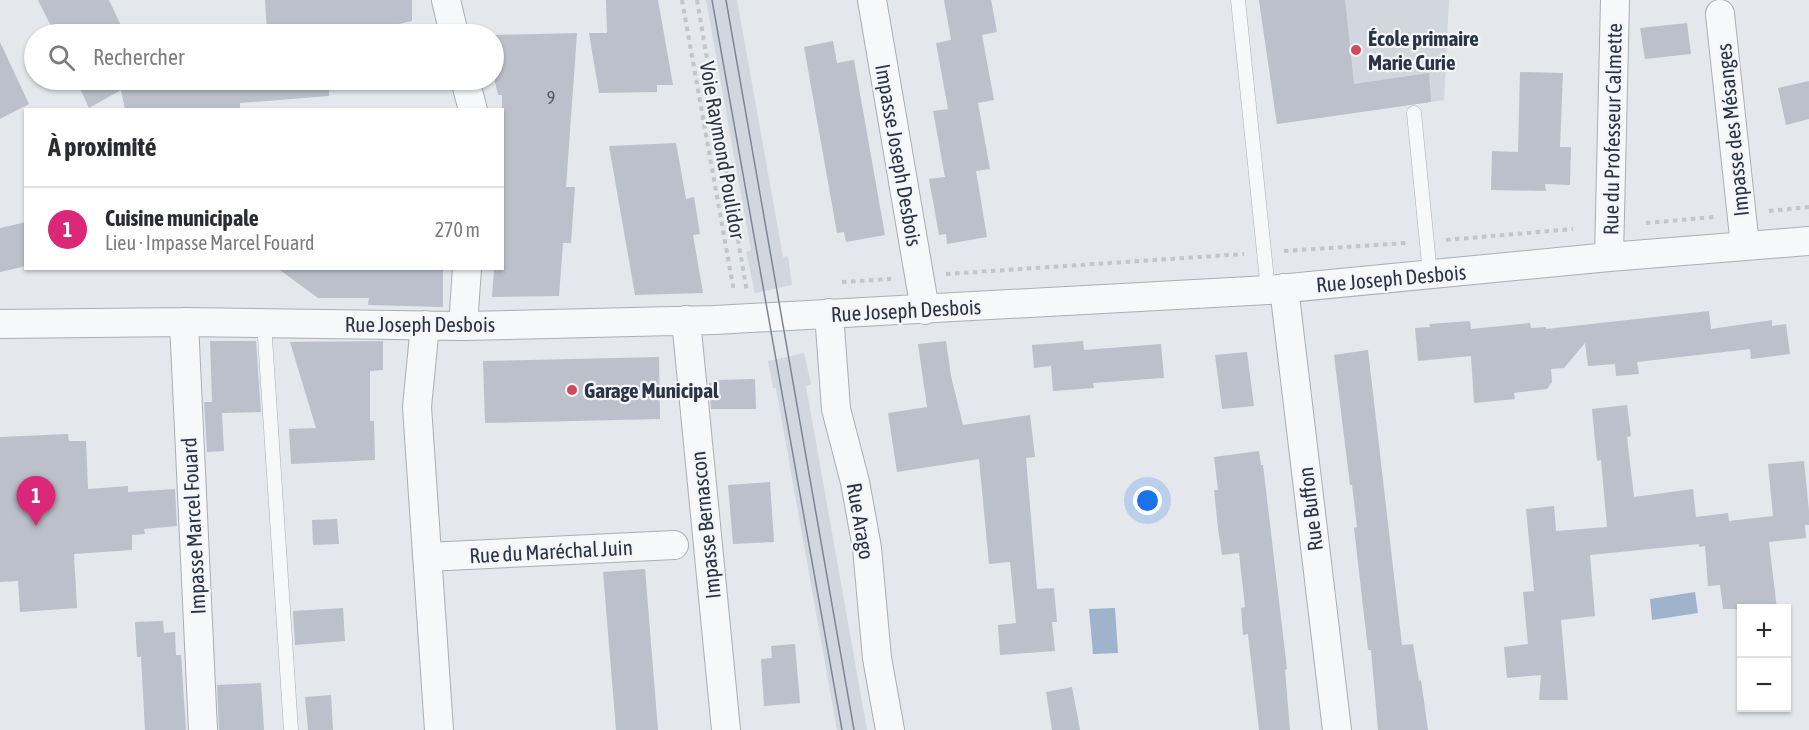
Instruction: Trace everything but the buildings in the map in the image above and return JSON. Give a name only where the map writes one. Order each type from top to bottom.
[{"type":"street","points":[[446,0],[452,24]]},
{"type":"street","name":"Impasse Joseph Desbois","points":[[872,0],[925,310]]},
{"type":"street","name":"Rue du Professeur Calmette","points":[[1610,257],[1615,0]]},
{"type":"street","name":"Impasse des Mésanges","points":[[1720,14],[1745,246]]},
{"type":"street","points":[[468,90],[472,108]]},
{"type":"street","name":"Rue Joseph Desbois","points":[[0,324],[184,322],[463,326],[925,310],[1276,289],[1610,257],[1809,241]]},
{"type":"street","points":[[463,326],[466,270]]},
{"type":"street","name":"Rue Buffon","points":[[1276,289],[1337,730]]},
{"type":"street","name":"Rue Arago","points":[[829,313],[836,409],[855,482],[867,548],[877,658],[890,730]]},
{"type":"street","name":"Impasse Bernascon","points":[[686,320],[726,730]]},
{"type":"street","name":"Impasse Marcel Fouard","points":[[184,322],[203,730]]},
{"type":"street","points":[[425,325],[417,408],[439,730]]},
{"type":"street","name":"Rue du Maréchal Juin","points":[[427,557],[674,545]]},
{"type":"lane","points":[[1238,0],[1265,253],[1276,289]]},
{"type":"lane","points":[[1414,112],[1430,274]]},
{"type":"lane","points":[[264,323],[291,730]]},
{"type":"path","points":[[682,0],[735,301]]},
{"type":"path","name":"Voie Raymond Poulidor","points":[[697,0],[748,299]]},
{"type":"path","points":[[838,283],[977,271],[1427,241],[1809,207]]},
{"type":"shaded area","points":[[706,0],[737,0],[783,257],[788,256],[792,285],[755,293],[746,252],[751,250]]},
{"type":"shaded area","name":"École primaire Marie Curie","points":[[1259,0],[1449,0],[1444,100],[1277,124]]},
{"type":"shaded area","points":[[804,353],[811,384],[806,386],[867,730],[837,730],[776,388],[773,388],[768,361]]},
{"type":"water","points":[[1695,592],[1698,613],[1652,620],[1650,599]]},
{"type":"water","points":[[1115,608],[1118,653],[1093,654],[1089,609]]},
{"type":"tram line","points":[[712,0],[842,730]]},
{"type":"tram line","points":[[726,0],[854,730]]},
{"type":"place","name":"École primaire Marie Curie","points":[[1356,50]]},
{"type":"place","name":"Garage Municipal","points":[[572,390]]},
{"type":"place","name":"Cuisine municipale","points":[[36,526]]}]
